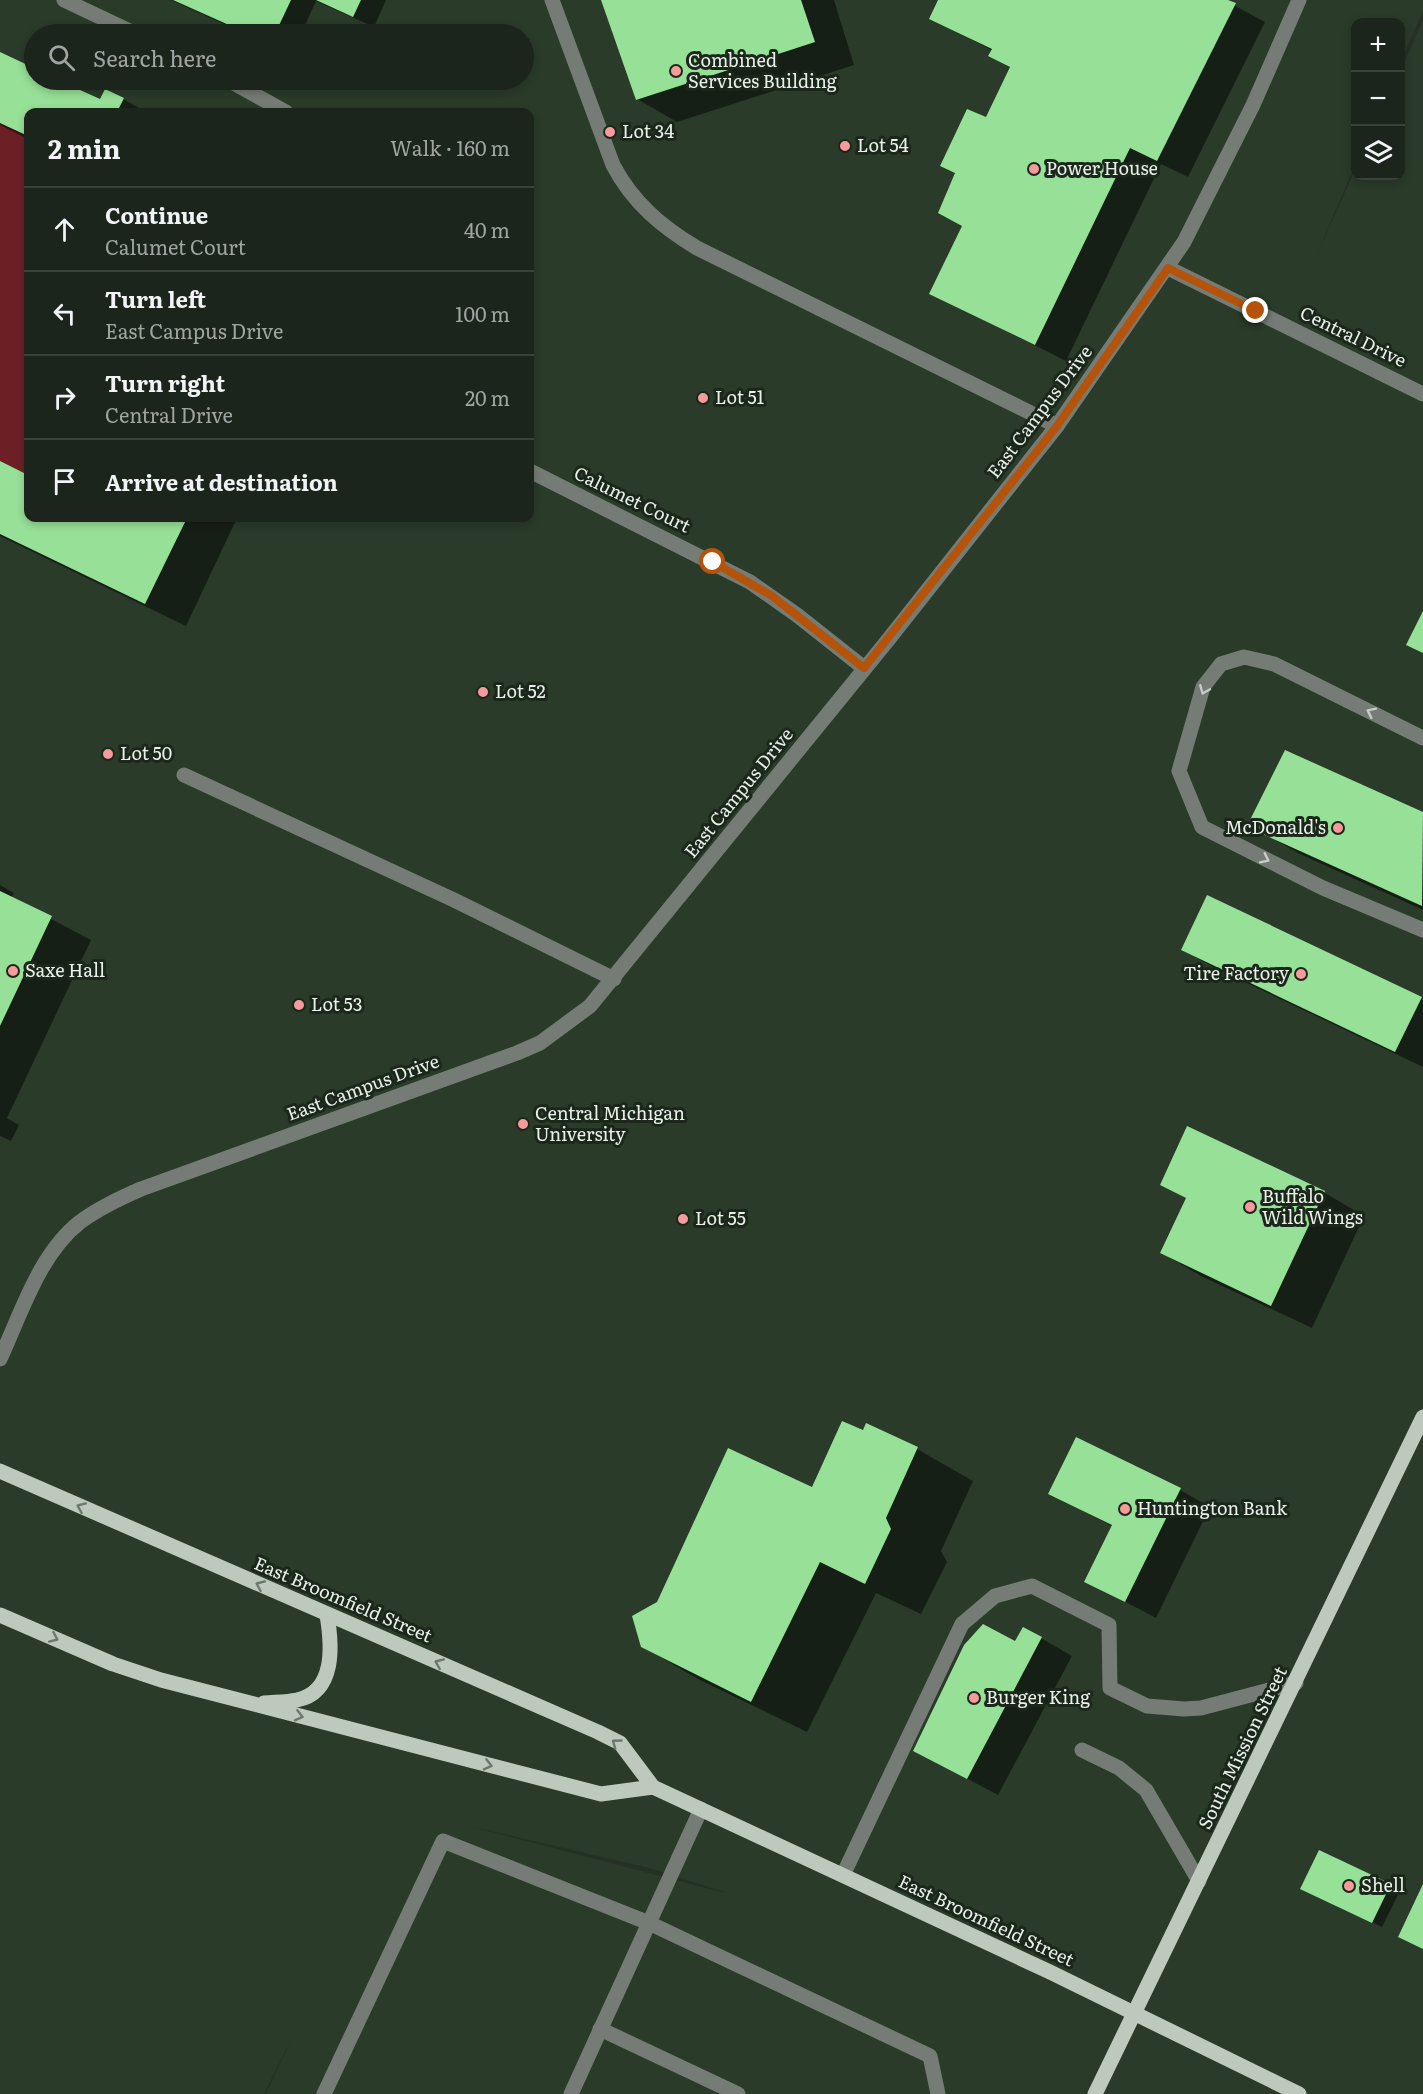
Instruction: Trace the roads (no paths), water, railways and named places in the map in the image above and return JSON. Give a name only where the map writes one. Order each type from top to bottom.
[{"type":"main road","name":"South Mission Street","points":[[1095,2094],[1423,1417]]},
{"type":"main road","name":"East Broomfield Street","points":[[0,1471],[620,1743],[653,1787],[843,1875],[1299,2094]]},
{"type":"main road","points":[[0,1615],[114,1664],[161,1680],[252,1704],[601,1794],[653,1787]]},
{"type":"main road","points":[[252,1704],[298,1700],[318,1689],[329,1668],[331,1652],[327,1616]]},
{"type":"street","points":[[64,0],[115,24]]},
{"type":"street","points":[[552,0],[613,165],[622,183],[653,218],[698,248],[1057,426]]},
{"type":"street","name":"East Campus Drive","points":[[0,1359],[51,1254],[80,1222],[102,1207],[141,1189],[532,1046],[559,1030],[590,1006],[1057,426],[1168,268],[1224,164],[1299,0]]},
{"type":"street","points":[[246,90],[279,108]]},
{"type":"street","name":"Central Drive","points":[[1168,268],[1423,394]]},
{"type":"street","name":"Calumet Court","points":[[534,473],[750,582],[797,615],[864,668]]},
{"type":"street","points":[[1423,738],[1275,664],[1244,657],[1221,664],[1203,687],[1179,771],[1202,827],[1323,888],[1423,930]]},
{"type":"street","points":[[184,775],[454,900],[614,979]]},
{"type":"street","points":[[843,1875],[962,1624],[994,1596],[1032,1586],[1109,1625],[1110,1688],[1147,1706],[1201,1708],[1296,1683]]},
{"type":"street","points":[[1082,1750],[1119,1768],[1146,1790],[1199,1881]]},
{"type":"street","points":[[571,2094],[701,1809]]},
{"type":"street","points":[[324,2094],[443,1841],[649,1923],[930,2056],[938,2094]]},
{"type":"street","points":[[600,2029],[738,2094]]},
{"type":"place","name":"Combined Services Building","points":[[676,71]]},
{"type":"place","name":"Lot 34","points":[[610,132]]},
{"type":"place","name":"Lot 54","points":[[845,146]]},
{"type":"place","name":"Power House","points":[[1034,169]]},
{"type":"place","name":"Lot 51","points":[[703,398]]},
{"type":"place","name":"Lot 52","points":[[483,692]]},
{"type":"place","name":"Lot 50","points":[[108,754]]},
{"type":"place","name":"McDonald's","points":[[1338,828]]},
{"type":"place","name":"Saxe Hall","points":[[13,971]]},
{"type":"place","name":"Tire Factory","points":[[1301,974]]},
{"type":"place","name":"Lot 53","points":[[299,1005]]},
{"type":"place","name":"Central Michigan University","points":[[523,1124]]},
{"type":"place","name":"Buffalo Wild Wings","points":[[1250,1207]]},
{"type":"place","name":"Lot 55","points":[[683,1219]]},
{"type":"place","name":"Huntington Bank","points":[[1125,1509]]},
{"type":"place","name":"Burger King","points":[[974,1698]]},
{"type":"place","name":"Shell","points":[[1349,1886]]}]
